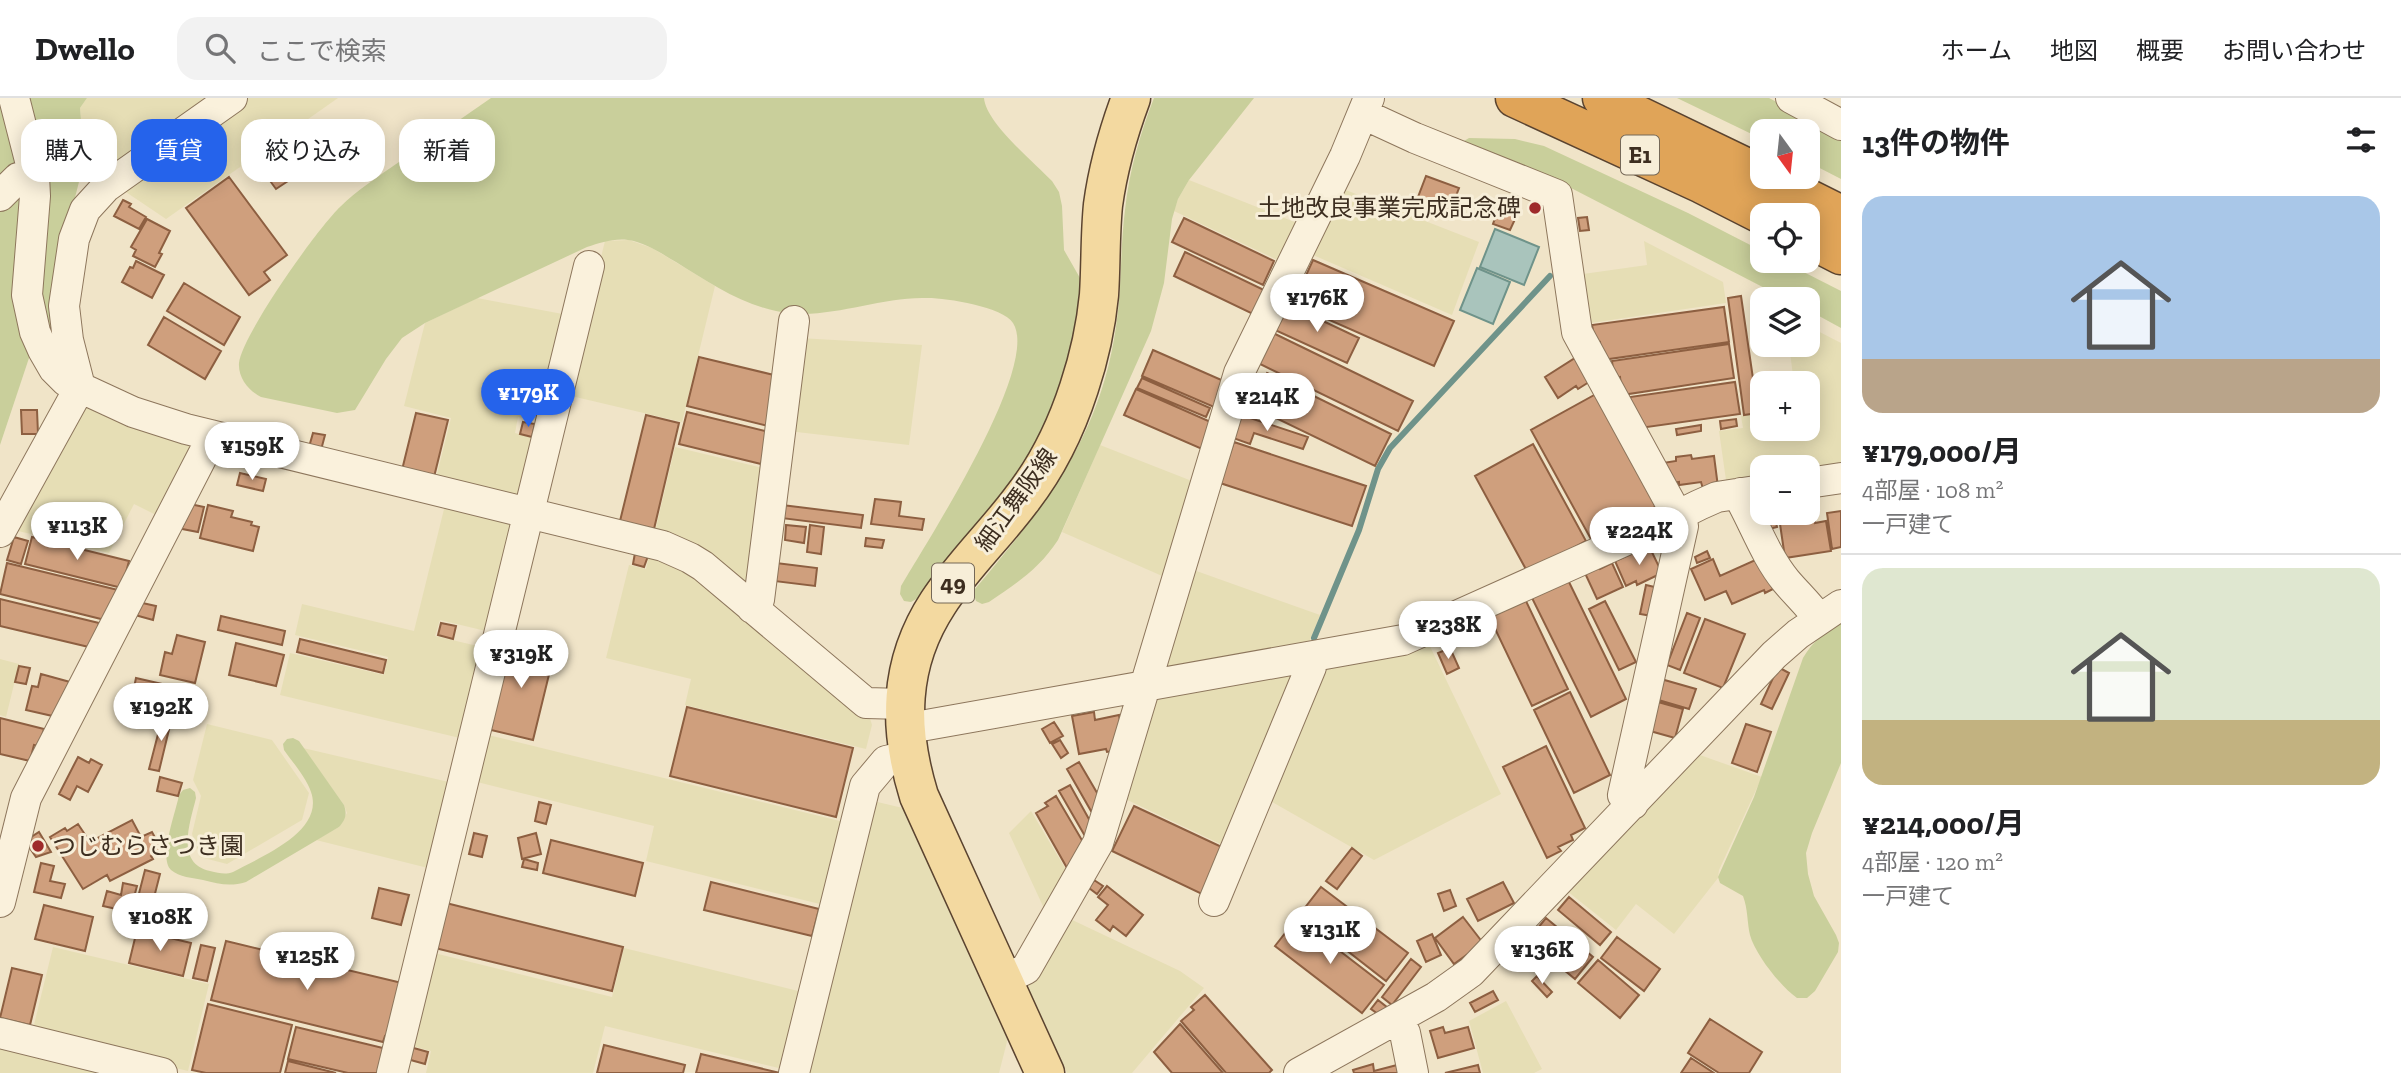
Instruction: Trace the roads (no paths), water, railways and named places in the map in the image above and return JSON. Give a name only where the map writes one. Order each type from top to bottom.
[{"type":"highway","name":"E1","points":[[1515,98],[1750,208]]},
{"type":"highway","name":"E1","points":[[1602,98],[1750,169]]},
{"type":"highway","name":"E1","points":[[1790,189],[1841,215]]},
{"type":"highway","points":[[1820,244],[1841,255]]},
{"type":"main road","name":"細江舞阪線","points":[[1045,1073],[928,817],[906,730],[908,672],[915,648],[932,613],[1023,498],[1056,445],[1069,417],[1095,326],[1104,204],[1115,146],[1131,98]]},
{"type":"street","points":[[14,98],[21,125]]},
{"type":"street","points":[[0,532],[80,387],[68,340],[64,306],[74,239],[85,210],[106,187],[232,98]]},
{"type":"street","points":[[1791,98],[1841,125]]},
{"type":"street","points":[[1003,980],[1026,970],[1098,843],[1239,373],[1345,156],[1367,104],[1415,138],[1557,195],[1577,332],[1683,526],[1623,794],[1633,804]]},
{"type":"street","points":[[0,196],[21,178]]},
{"type":"street","points":[[34,182],[27,276],[30,314],[35,332],[54,369],[66,381],[133,412],[211,435],[677,551],[703,566],[866,703],[906,730],[1403,640],[1717,498],[1750,491]]},
{"type":"street","points":[[391,1073],[589,266]]},
{"type":"street","points":[[752,608],[759,600],[794,321]]},
{"type":"street","points":[[0,901],[26,798],[211,435]]},
{"type":"street","points":[[1820,481],[1841,478]]},
{"type":"street","points":[[1750,493],[1742,502],[1750,517]]},
{"type":"street","points":[[1754,525],[1785,580],[1808,603],[1830,612]]},
{"type":"street","points":[[1299,1073],[1436,997],[1471,972],[1774,655],[1830,612]]},
{"type":"street","points":[[1214,901],[1311,667],[1309,657]]},
{"type":"street","points":[[794,1073],[865,786],[886,761],[906,730]]},
{"type":"street","points":[[1396,1019],[1405,1033],[1413,1073]]},
{"type":"street","points":[[0,1033],[162,1073]]},
{"type":"water","points":[[1495,229],[1539,247],[1524,285],[1480,267]]},
{"type":"water","points":[[1477,268],[1510,282],[1493,324],[1460,310]]},
{"type":"waterway","points":[[1314,638],[1359,530],[1378,469],[1390,448],[1550,276]]},
{"type":"place","name":"土地改良事業完成記念碑","points":[[1535,208]]},
{"type":"place","name":"つじむらさつき園","points":[[38,846]]}]
